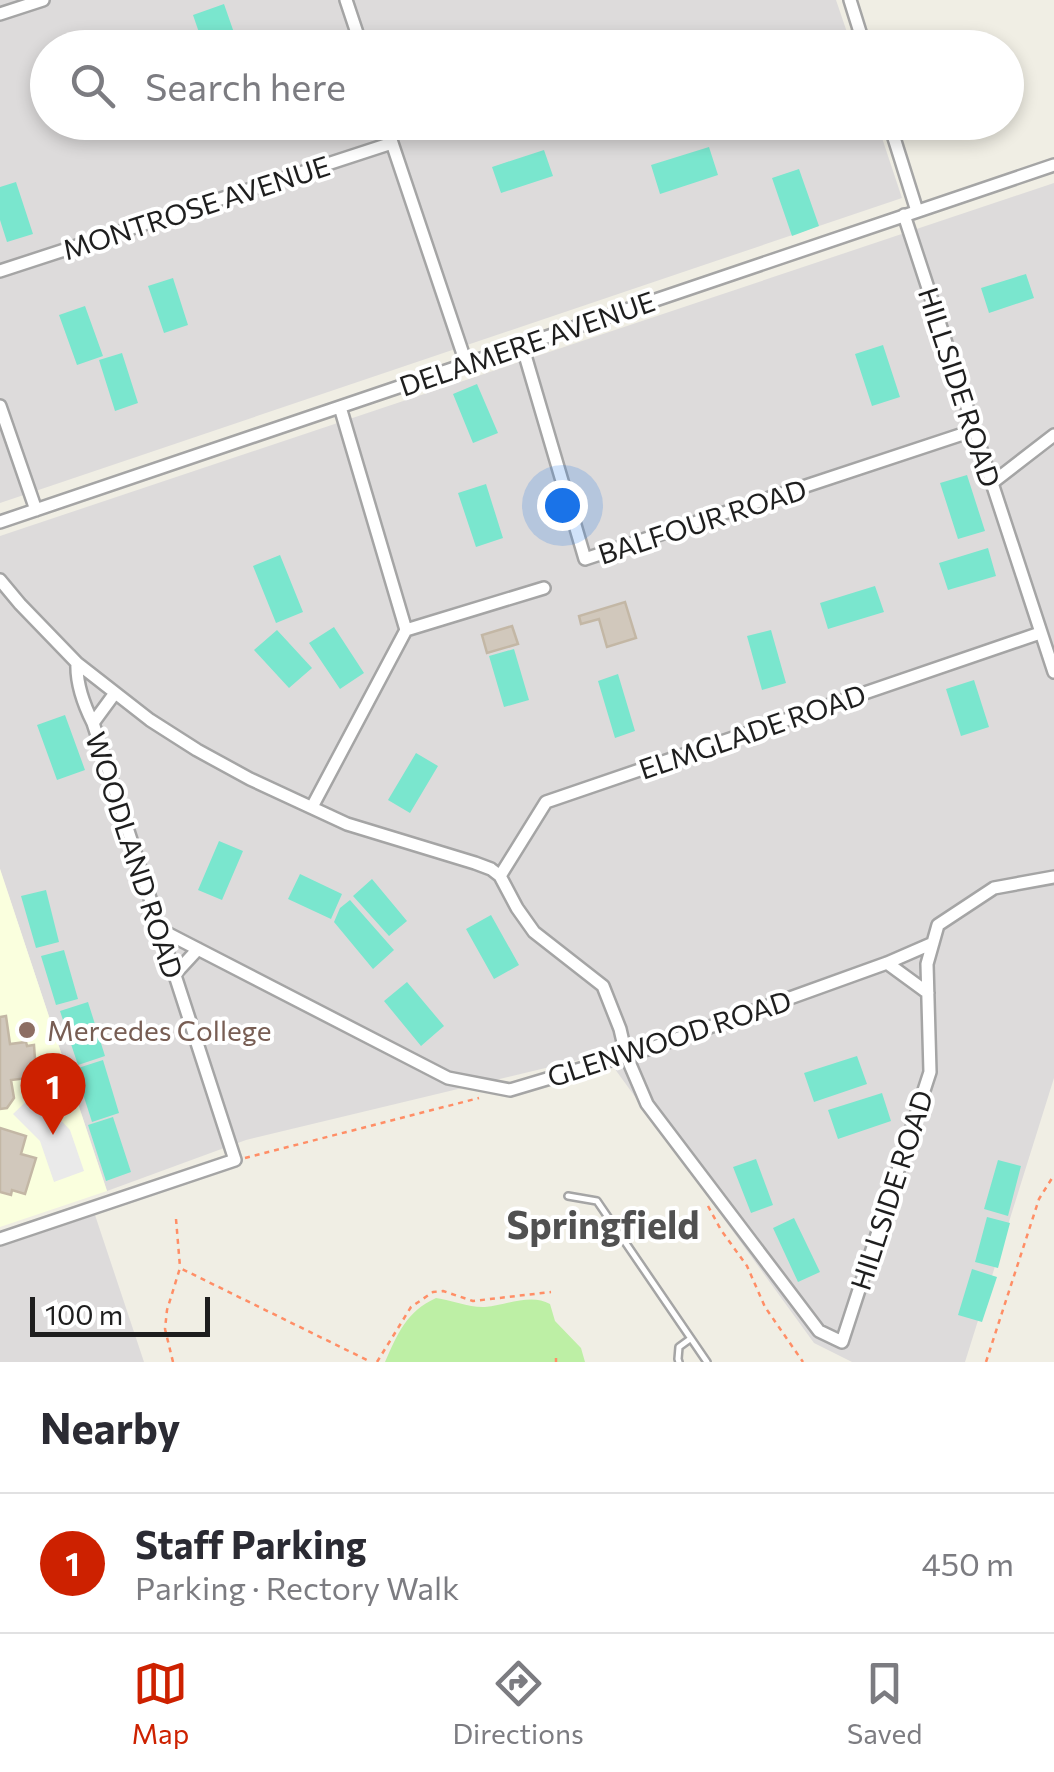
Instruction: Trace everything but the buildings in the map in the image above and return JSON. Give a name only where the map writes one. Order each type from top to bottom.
[{"type":"street","points":[[0,14],[43,0]]},
{"type":"street","points":[[346,0],[356,30]]},
{"type":"street","points":[[850,0],[860,30]]},
{"type":"street","points":[[391,140],[466,363]]},
{"type":"street","points":[[895,140],[918,211]]},
{"type":"street","name":"MONTROSE AVENUE","points":[[0,272],[392,143]]},
{"type":"street","name":"DELAMERE AVENUE","points":[[0,522],[1054,165]]},
{"type":"street","name":"HILLSIDE ROAD","points":[[904,216],[1054,672]]},
{"type":"street","name":"BALFOUR ROAD","points":[[522,345],[585,560],[975,430]]},
{"type":"street","points":[[0,406],[36,510]]},
{"type":"street","points":[[312,807],[406,630],[340,407]]},
{"type":"street","points":[[992,483],[1054,435]]},
{"type":"street","points":[[0,580],[77,663],[150,720],[197,750],[347,824],[491,869],[500,876],[534,932],[603,986],[647,1104],[709,1186]]},
{"type":"street","points":[[406,630],[544,588]]},
{"type":"street","name":"ELMGLADE ROAD","points":[[500,876],[546,802],[1040,633]]},
{"type":"street","name":"WOODLAND ROAD","points":[[77,663],[86,710],[235,1160]]},
{"type":"street","points":[[93,723],[115,693]]},
{"type":"street","points":[[933,944],[938,925],[994,888],[1054,877]]},
{"type":"street","name":"GLENWOOD ROAD","points":[[159,929],[448,1078],[510,1090],[626,1055],[933,944]]},
{"type":"street","name":"HILLSIDE ROAD","points":[[709,1186],[818,1331],[842,1342],[930,1072],[927,964],[933,944]]},
{"type":"street","points":[[174,976],[198,949]]},
{"type":"street","points":[[887,963],[928,993]]},
{"type":"street","points":[[0,1239],[235,1160]]},
{"type":"lane","points":[[568,1196],[597,1201],[707,1362]]},
{"type":"lane","points":[[679,1362],[680,1347],[690,1340]]},
{"type":"path","points":[[235,1160],[510,1090]]},
{"type":"path","points":[[986,1362],[1040,1199],[1054,1176]]},
{"type":"path","points":[[709,1186],[704,1198],[720,1230],[748,1266],[765,1307],[803,1362]]},
{"type":"path","points":[[173,1362],[165,1329],[180,1268],[176,1219]]},
{"type":"path","points":[[180,1268],[371,1362]]},
{"type":"path","points":[[377,1362],[412,1307],[433,1292],[443,1291],[473,1301],[551,1292]]},
{"type":"shaded area","points":[[0,0],[836,0],[846,30],[30,30],[30,140],[883,140],[902,198],[0,503]]},
{"type":"shaded area","points":[[1054,183],[1054,1078],[965,1362],[852,1362],[814,1343],[604,1054],[246,1140],[107,1191],[0,869],[0,536]]},
{"type":"shaded area","name":"Mercedes College","points":[[0,869],[107,1191],[0,1227]]},
{"type":"shaded area","points":[[35,1093],[70,1130],[84,1171],[54,1182],[40,1141],[13,1114]]},
{"type":"shaded area","points":[[95,1215],[144,1362],[0,1362],[0,1247]]},
{"type":"green space","points":[[224,4],[233,30],[198,30],[193,15]]},
{"type":"green space","points":[[709,147],[718,175],[660,194],[651,165]]},
{"type":"green space","points":[[544,150],[553,176],[501,193],[492,167]]},
{"type":"green space","points":[[799,169],[819,226],[792,236],[772,178]]},
{"type":"green space","points":[[16,182],[33,234],[7,242],[0,220],[0,187]]},
{"type":"green space","points":[[1026,274],[1034,298],[989,313],[981,288]]},
{"type":"green space","points":[[173,278],[188,325],[164,333],[148,286]]},
{"type":"green space","points":[[85,306],[103,356],[77,365],[59,315]]},
{"type":"green space","points":[[883,345],[900,397],[872,406],[855,354]]},
{"type":"green space","points":[[122,353],[138,403],[115,411],[99,360]]},
{"type":"green space","points":[[477,384],[498,433],[473,443],[453,394]]},
{"type":"green space","points":[[967,475],[985,531],[958,539],[940,483]]},
{"type":"green space","points":[[486,484],[503,538],[476,547],[458,493]]},
{"type":"green space","points":[[988,548],[996,576],[948,590],[939,563]]},
{"type":"green space","points":[[280,555],[303,612],[276,623],[253,566]]},
{"type":"green space","points":[[875,586],[884,612],[828,629],[820,603]]},
{"type":"green space","points":[[334,627],[364,673],[340,689],[309,643]]},
{"type":"green space","points":[[277,630],[312,668],[289,688],[254,650]]},
{"type":"green space","points":[[771,630],[786,683],[762,690],[747,636]]},
{"type":"green space","points":[[514,649],[529,700],[504,707],[489,656]]},
{"type":"green space","points":[[618,674],[635,731],[615,738],[598,681]]},
{"type":"green space","points":[[974,680],[989,727],[961,736],[946,689]]},
{"type":"green space","points":[[65,715],[85,770],[57,780],[37,725]]},
{"type":"green space","points":[[416,753],[438,766],[410,813],[388,800]]},
{"type":"green space","points":[[219,841],[243,851],[222,900],[198,890]]},
{"type":"green space","points":[[300,874],[342,894],[331,919],[288,899]]},
{"type":"green space","points":[[372,879],[407,921],[389,936],[353,896]]},
{"type":"green space","points":[[46,890],[59,942],[36,948],[21,896]]},
{"type":"green space","points":[[350,900],[394,950],[373,969],[334,922],[340,908]]},
{"type":"green space","points":[[491,915],[519,965],[494,979],[466,929]]},
{"type":"green space","points":[[64,950],[78,999],[56,1005],[41,956]]},
{"type":"green space","points":[[407,982],[444,1026],[421,1046],[384,1001]]},
{"type":"green space","points":[[88,1002],[105,1056],[78,1065],[60,1011]]},
{"type":"green space","points":[[857,1056],[867,1084],[814,1102],[804,1073]]},
{"type":"green space","points":[[103,1060],[119,1113],[92,1122],[75,1069]]},
{"type":"green space","points":[[882,1093],[891,1121],[838,1139],[828,1110]]},
{"type":"green space","points":[[113,1117],[131,1172],[106,1181],[88,1125]]},
{"type":"green space","points":[[756,1159],[773,1205],[751,1213],[733,1167]]},
{"type":"green space","points":[[998,1160],[1021,1166],[1008,1216],[984,1209]]},
{"type":"green space","points":[[987,1217],[1010,1223],[998,1268],[975,1262]]},
{"type":"green space","points":[[794,1218],[820,1272],[798,1282],[773,1228]]},
{"type":"green space","points":[[972,1269],[997,1277],[982,1322],[958,1315]]},
{"type":"green space","points":[[436,1298],[479,1307],[527,1300],[550,1304],[555,1321],[581,1348],[585,1362],[385,1362],[410,1317]]},
{"type":"place","name":"Mercedes College","points":[[27,1030]]},
{"type":"place","name":"Staff Parking","points":[[53,1135]]},
{"type":"district","name":"Springfield","points":[[603,1223]]}]
